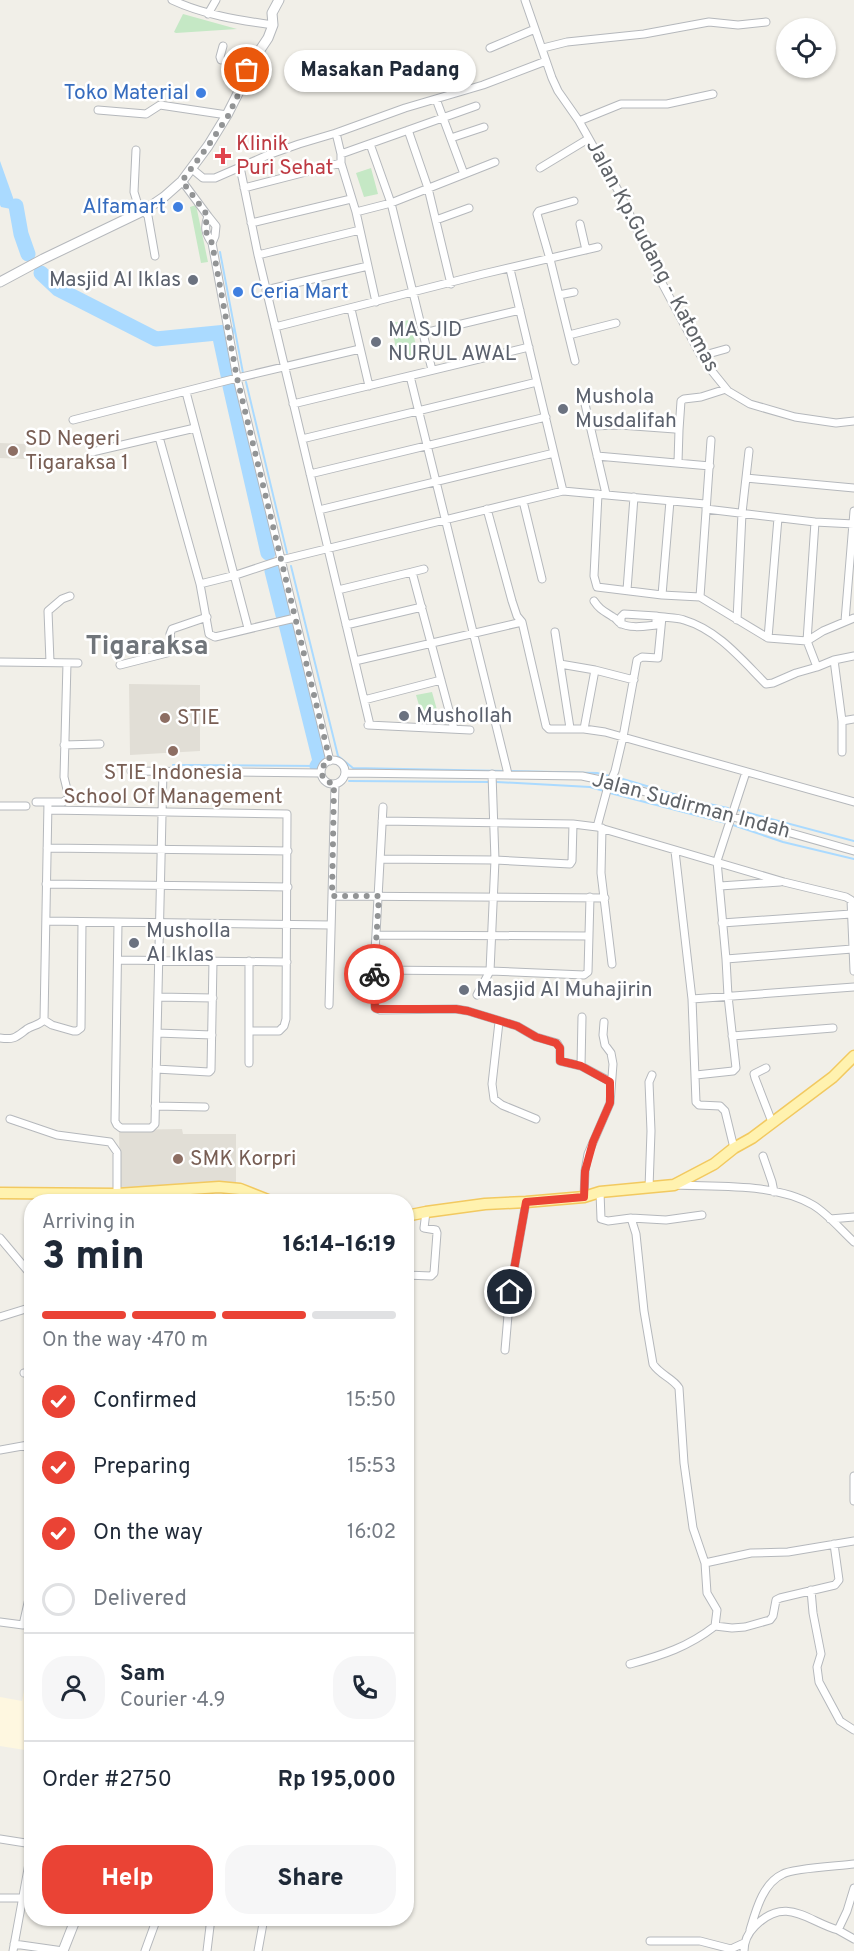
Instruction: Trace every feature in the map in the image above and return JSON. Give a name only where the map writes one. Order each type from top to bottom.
[{"type":"main road","points":[[414,1214],[485,1204],[584,1197],[600,1192],[674,1185],[714,1164],[734,1148],[752,1138],[833,1077],[854,1056]]},
{"type":"main road","points":[[0,1193],[117,1194],[219,1187],[240,1189],[253,1194]]},
{"type":"street","points":[[172,0],[208,14],[273,24]]},
{"type":"street","points":[[208,14],[216,0]]},
{"type":"street","points":[[0,282],[43,258],[145,210],[182,181],[228,116],[248,70],[268,38],[273,24],[272,13],[279,0]]},
{"type":"street","name":"Jalan Kp.Gudang - Katomas","points":[[525,0],[558,91],[579,121],[620,194],[663,285],[701,356],[726,389],[750,404],[795,417],[836,423],[854,421]]},
{"type":"street","points":[[543,48],[567,42],[644,34],[709,22],[738,25],[766,22]]},
{"type":"street","points":[[490,48],[535,28]]},
{"type":"street","points":[[221,60],[223,46]]},
{"type":"street","points":[[191,168],[203,178],[209,179],[224,175],[278,151],[405,108],[483,85],[546,61]]},
{"type":"street","points":[[579,121],[621,104],[668,104],[712,94]]},
{"type":"street","points":[[436,99],[464,174]]},
{"type":"street","points":[[98,110],[146,114],[160,105],[228,116]]},
{"type":"street","points":[[342,154],[476,106]]},
{"type":"street","points":[[451,138],[484,127]]},
{"type":"street","points":[[408,130],[428,188],[451,284]]},
{"type":"street","points":[[336,133],[376,302]]},
{"type":"street","points":[[540,168],[588,139]]},
{"type":"street","points":[[370,144],[391,203],[415,293],[432,370]]},
{"type":"street","points":[[136,150],[134,192],[138,205],[145,210],[148,216],[156,256]]},
{"type":"street","points":[[356,212],[391,203],[495,162]]},
{"type":"street","points":[[244,188],[342,163]]},
{"type":"street","points":[[240,167],[266,290],[364,699],[368,725],[470,730]]},
{"type":"street","points":[[182,181],[216,226],[216,234],[212,243]]},
{"type":"street","points":[[251,223],[351,199]]},
{"type":"street","points":[[574,201],[537,212],[575,361]]},
{"type":"street","points":[[436,220],[469,208]]},
{"type":"street","points":[[208,216],[204,226],[212,243],[237,378],[330,761]]},
{"type":"street","points":[[580,224],[586,250]]},
{"type":"street","points":[[258,255],[360,230]]},
{"type":"street","points":[[275,327],[598,247]]},
{"type":"street","points":[[266,290],[368,266]]},
{"type":"street","points":[[510,269],[563,491]]},
{"type":"street","points":[[559,295],[573,292]]},
{"type":"street","points":[[351,309],[369,386]]},
{"type":"street","points":[[424,333],[520,310]]},
{"type":"street","points":[[569,335],[616,323]]},
{"type":"street","points":[[293,404],[529,347]]},
{"type":"street","points":[[73,420],[360,349]]},
{"type":"street","points":[[701,356],[726,349]]},
{"type":"street","points":[[410,376],[508,774]]},
{"type":"street","points":[[302,439],[537,382]]},
{"type":"street","points":[[678,462],[681,401],[726,389]]},
{"type":"street","points":[[186,392],[249,628]]},
{"type":"street","points":[[585,404],[597,456],[602,494],[594,583],[597,587],[700,597],[768,638],[807,641],[823,631],[854,618]]},
{"type":"street","points":[[310,474],[546,417]]},
{"type":"street","points":[[590,426],[620,425],[679,430]]},
{"type":"street","points":[[92,452],[195,428]]},
{"type":"street","points":[[159,437],[200,584],[209,634],[214,638],[296,618]]},
{"type":"street","points":[[700,597],[711,440]]},
{"type":"street","points":[[737,620],[742,513],[749,451]]},
{"type":"street","points":[[319,510],[554,453]]},
{"type":"street","points":[[597,456],[710,466]]},
{"type":"street","points":[[746,478],[854,488]]},
{"type":"street","points":[[200,584],[281,560],[563,491],[670,501],[778,518],[853,524]]},
{"type":"street","points":[[627,590],[634,497]]},
{"type":"street","points":[[523,501],[542,579]]},
{"type":"street","points":[[662,595],[670,501]]},
{"type":"street","points":[[487,510],[512,601],[517,616],[522,622],[546,726],[551,730],[570,728],[605,732],[854,802]]},
{"type":"street","points":[[845,621],[854,511]]},
{"type":"street","points":[[768,638],[778,518]]},
{"type":"street","points":[[815,522],[807,641],[817,667]]},
{"type":"street","points":[[338,590],[424,569]]},
{"type":"street","points":[[412,572],[454,729]]},
{"type":"street","points":[[50,662],[48,611],[62,599],[70,596]]},
{"type":"street","points":[[594,601],[600,610],[621,624],[642,627],[656,625],[659,617]]},
{"type":"street","points":[[346,625],[422,607]]},
{"type":"street","points":[[621,624],[621,617],[624,614],[684,620],[711,633],[730,648],[766,684],[796,672],[854,656]]},
{"type":"street","points":[[120,665],[167,653],[172,648],[172,629],[207,617]]},
{"type":"street","points":[[612,964],[599,828],[623,737],[637,660],[642,657],[658,658],[659,617]]},
{"type":"street","points":[[355,661],[522,622]]},
{"type":"street","points":[[555,632],[570,728]]},
{"type":"street","points":[[834,660],[842,720],[842,752]]},
{"type":"street","points":[[0,662],[78,663]]},
{"type":"street","points":[[48,806],[69,798],[64,777],[67,663]]},
{"type":"street","points":[[560,664],[634,680]]},
{"type":"street","points":[[584,729],[595,670]]},
{"type":"street","points":[[364,699],[441,680]]},
{"type":"street","points":[[842,720],[854,719]]},
{"type":"street","points":[[64,745],[100,744]]},
{"type":"street","points":[[330,761],[339,761],[346,773],[344,779],[334,784],[325,781],[321,773],[326,762],[330,761]]},
{"type":"street","points":[[131,771],[321,773]]},
{"type":"street","points":[[118,922],[115,1121],[121,1128],[154,1127],[163,771]]},
{"type":"street","points":[[696,1075],[733,1071],[736,1068],[717,861],[746,772]]},
{"type":"street","name":"Jalan Sudirman Indah","points":[[346,773],[582,776],[854,851]]},
{"type":"street","points":[[477,995],[490,971],[495,860],[492,774]]},
{"type":"street","points":[[329,1005],[334,784]]},
{"type":"street","points":[[36,802],[48,806],[162,812],[287,814],[286,1019],[279,1031],[249,1031]]},
{"type":"street","points":[[0,806],[26,806]]},
{"type":"street","points":[[0,1038],[17,1037],[44,1020],[48,806]]},
{"type":"street","points":[[383,807],[374,970],[375,1008],[462,1009],[517,1026],[536,1037],[556,1043],[560,1048],[560,1061],[581,1066],[610,1082]]},
{"type":"street","points":[[382,821],[573,824],[599,828],[784,882],[850,898],[854,971]]},
{"type":"street","points":[[381,858],[570,864],[573,824]]},
{"type":"street","points":[[47,848],[288,851]]},
{"type":"street","points":[[675,851],[692,999],[696,1104],[717,1105],[725,1111],[734,1148]]},
{"type":"street","points":[[720,886],[784,882]]},
{"type":"street","points":[[46,884],[288,887]]},
{"type":"street","points":[[332,896],[605,898]]},
{"type":"street","points":[[374,970],[584,975],[588,972],[590,897]]},
{"type":"street","points":[[722,923],[851,914]]},
{"type":"street","points":[[46,921],[331,925]]},
{"type":"street","points":[[44,1020],[52,1025],[74,1031],[81,1028],[82,922]]},
{"type":"street","points":[[377,935],[589,936]]},
{"type":"street","points":[[726,959],[852,949]]},
{"type":"street","points":[[118,960],[287,962]]},
{"type":"street","points":[[156,1069],[210,1071],[213,1065],[213,961]]},
{"type":"street","points":[[249,961],[249,1063]]},
{"type":"street","points":[[692,999],[854,987]]},
{"type":"street","points":[[158,997],[213,998]]},
{"type":"street","points":[[581,1066],[582,1017]]},
{"type":"street","points":[[499,1022],[492,1084],[494,1099],[502,1105],[536,1119]]},
{"type":"street","points":[[584,1197],[585,1171],[591,1146],[610,1103],[613,1058],[605,1045],[604,1022]]},
{"type":"street","points":[[732,1036],[833,1028]]},
{"type":"street","points":[[157,1033],[212,1035]]},
{"type":"street","points":[[765,1068],[754,1074],[754,1078],[772,1122]]},
{"type":"street","points":[[649,1188],[651,1131],[649,1082],[652,1075]]},
{"type":"street","points":[[155,1106],[205,1107]]},
{"type":"street","points":[[10,1119],[57,1135],[110,1142],[117,1152],[117,1194]]},
{"type":"street","points":[[763,1156],[774,1192]]},
{"type":"street","points":[[674,1185],[774,1192],[801,1199],[815,1206],[854,1242]]},
{"type":"street","points":[[600,1192],[601,1219],[608,1221],[631,1218],[666,1220],[702,1215]]},
{"type":"street","points":[[505,1350],[510,1292],[526,1202]]},
{"type":"street","points":[[414,1275],[434,1274],[437,1233],[436,1230],[424,1228],[426,1212]]},
{"type":"street","points":[[830,1219],[854,1217]]},
{"type":"street","points":[[631,1218],[636,1234],[644,1311],[653,1365],[679,1388],[684,1463],[693,1528],[705,1563],[706,1593],[717,1610],[715,1626]]},
{"type":"street","points":[[0,1238],[24,1266]]},
{"type":"street","points":[[0,1317],[24,1310]]},
{"type":"street","points":[[0,1450],[24,1445]]},
{"type":"street","points":[[854,1476],[854,1501]]},
{"type":"street","points":[[705,1563],[751,1553],[788,1552],[854,1541]]},
{"type":"street","points":[[630,1664],[685,1646],[715,1626],[745,1627],[770,1620],[776,1600],[827,1588],[838,1582],[834,1544]]},
{"type":"street","points":[[811,1590],[821,1654],[817,1667],[819,1682],[840,1721],[854,1730]]},
{"type":"street","points":[[0,1622],[23,1625],[24,1621]]},
{"type":"street","points":[[0,1839],[24,1844]]},
{"type":"street","points":[[744,1951],[744,1943],[759,1904],[768,1888],[785,1872],[854,1864]]},
{"type":"street","points":[[24,1887],[14,1948],[63,1951],[73,1926]]},
{"type":"street","points":[[838,1930],[854,1888]]},
{"type":"street","points":[[0,1898],[22,1898]]},
{"type":"street","points":[[749,1932],[760,1921],[776,1912],[790,1911],[803,1913],[854,1939]]},
{"type":"street","points":[[145,1951],[154,1926]]},
{"type":"street","points":[[207,1951],[210,1926]]},
{"type":"street","points":[[258,1951],[263,1926]]},
{"type":"street","points":[[650,1941],[700,1941],[731,1948],[744,1943]]},
{"type":"shaded area","name":"SD Negeri Tigaraksa 1","points":[[0,443],[26,444],[25,459],[0,458]]},
{"type":"shaded area","name":"STIE","points":[[129,684],[200,685],[200,751],[130,755]]},
{"type":"shaded area","name":"SMK Korpri","points":[[182,1129],[183,1134],[236,1134],[236,1184],[120,1189],[119,1130]]},
{"type":"shaded area","points":[[24,1689],[24,1750],[0,1746],[0,1697],[22,1701]]},
{"type":"green space","points":[[183,14],[237,29],[176,33],[174,32]]},
{"type":"green space","points":[[371,168],[378,194],[364,197],[356,173]]},
{"type":"green space","points":[[196,205],[208,262],[201,263],[190,207]]},
{"type":"green space","points":[[410,320],[418,354],[398,359],[391,323]]},
{"type":"green space","points":[[432,692],[439,717],[423,719],[416,695]]},
{"type":"water","points":[[0,161],[16,206],[11,209],[0,205]]},
{"type":"waterway","points":[[16,206],[21,234],[28,254]]},
{"type":"waterway","points":[[220,252],[243,373]]},
{"type":"waterway","points":[[41,273],[58,289],[156,339],[227,332]]},
{"type":"waterway","points":[[219,333],[228,375]]},
{"type":"waterway","points":[[246,382],[287,553]]},
{"type":"waterway","points":[[230,386],[268,553]]},
{"type":"waterway","points":[[291,566],[338,756],[353,768],[505,771]]},
{"type":"waterway","points":[[272,571],[283,615]]},
{"type":"waterway","points":[[286,624],[320,761],[317,766]]},
{"type":"waterway","points":[[173,765],[317,766]]},
{"type":"waterway","points":[[510,771],[597,773],[610,776]]},
{"type":"waterway","points":[[616,777],[728,808]]},
{"type":"waterway","points":[[349,781],[491,782]]},
{"type":"waterway","points":[[497,782],[590,787],[604,791]]},
{"type":"waterway","points":[[610,793],[726,823]]},
{"type":"waterway","points":[[738,810],[854,841]]},
{"type":"waterway","points":[[733,825],[783,842],[854,859]]},
{"type":"tunnel","points":[[221,60],[247,70]]},
{"type":"way so far","points":[[247,70],[250,70],[228,116],[182,181],[208,216],[204,226],[212,243],[237,378],[330,761],[326,762],[322,768],[321,775],[325,781],[334,784],[332,896],[379,896],[374,974]]},
{"type":"place","name":"Masakan Padang","points":[[247,70]]},
{"type":"place","name":"Toko Material","points":[[201,93]]},
{"type":"place","name":"Klinik Puri Sehat","points":[[223,156]]},
{"type":"place","name":"Alfamart","points":[[178,207]]},
{"type":"place","name":"Masjid Al Iklas","points":[[193,280]]},
{"type":"place","name":"Ceria Mart","points":[[238,292]]},
{"type":"place","name":"MASJID NURUL AWAL","points":[[376,342]]},
{"type":"place","name":"Mushola Musdalifah","points":[[563,409]]},
{"type":"place","name":"SD Negeri Tigaraksa 1","points":[[13,451]]},
{"type":"place","name":"Mushollah","points":[[404,716]]},
{"type":"place","name":"STIE","points":[[165,718]]},
{"type":"place","name":"STIE Indonesia School Of Management","points":[[173,751]]},
{"type":"place","name":"Musholla Al Iklas","points":[[134,943]]},
{"type":"place","name":"Masjid Al Muhajirin","points":[[464,990]]},
{"type":"place","name":"SMK Korpri","points":[[178,1159]]},
{"type":"district","name":"Tigaraksa","points":[[147,647]]},
{"type":"route","points":[[374,974],[375,1008],[377,1009],[462,1009],[517,1026],[536,1037],[556,1043],[560,1048],[560,1061],[581,1066],[610,1082],[610,1103],[588,1154],[584,1197],[526,1202],[510,1292]]}]
